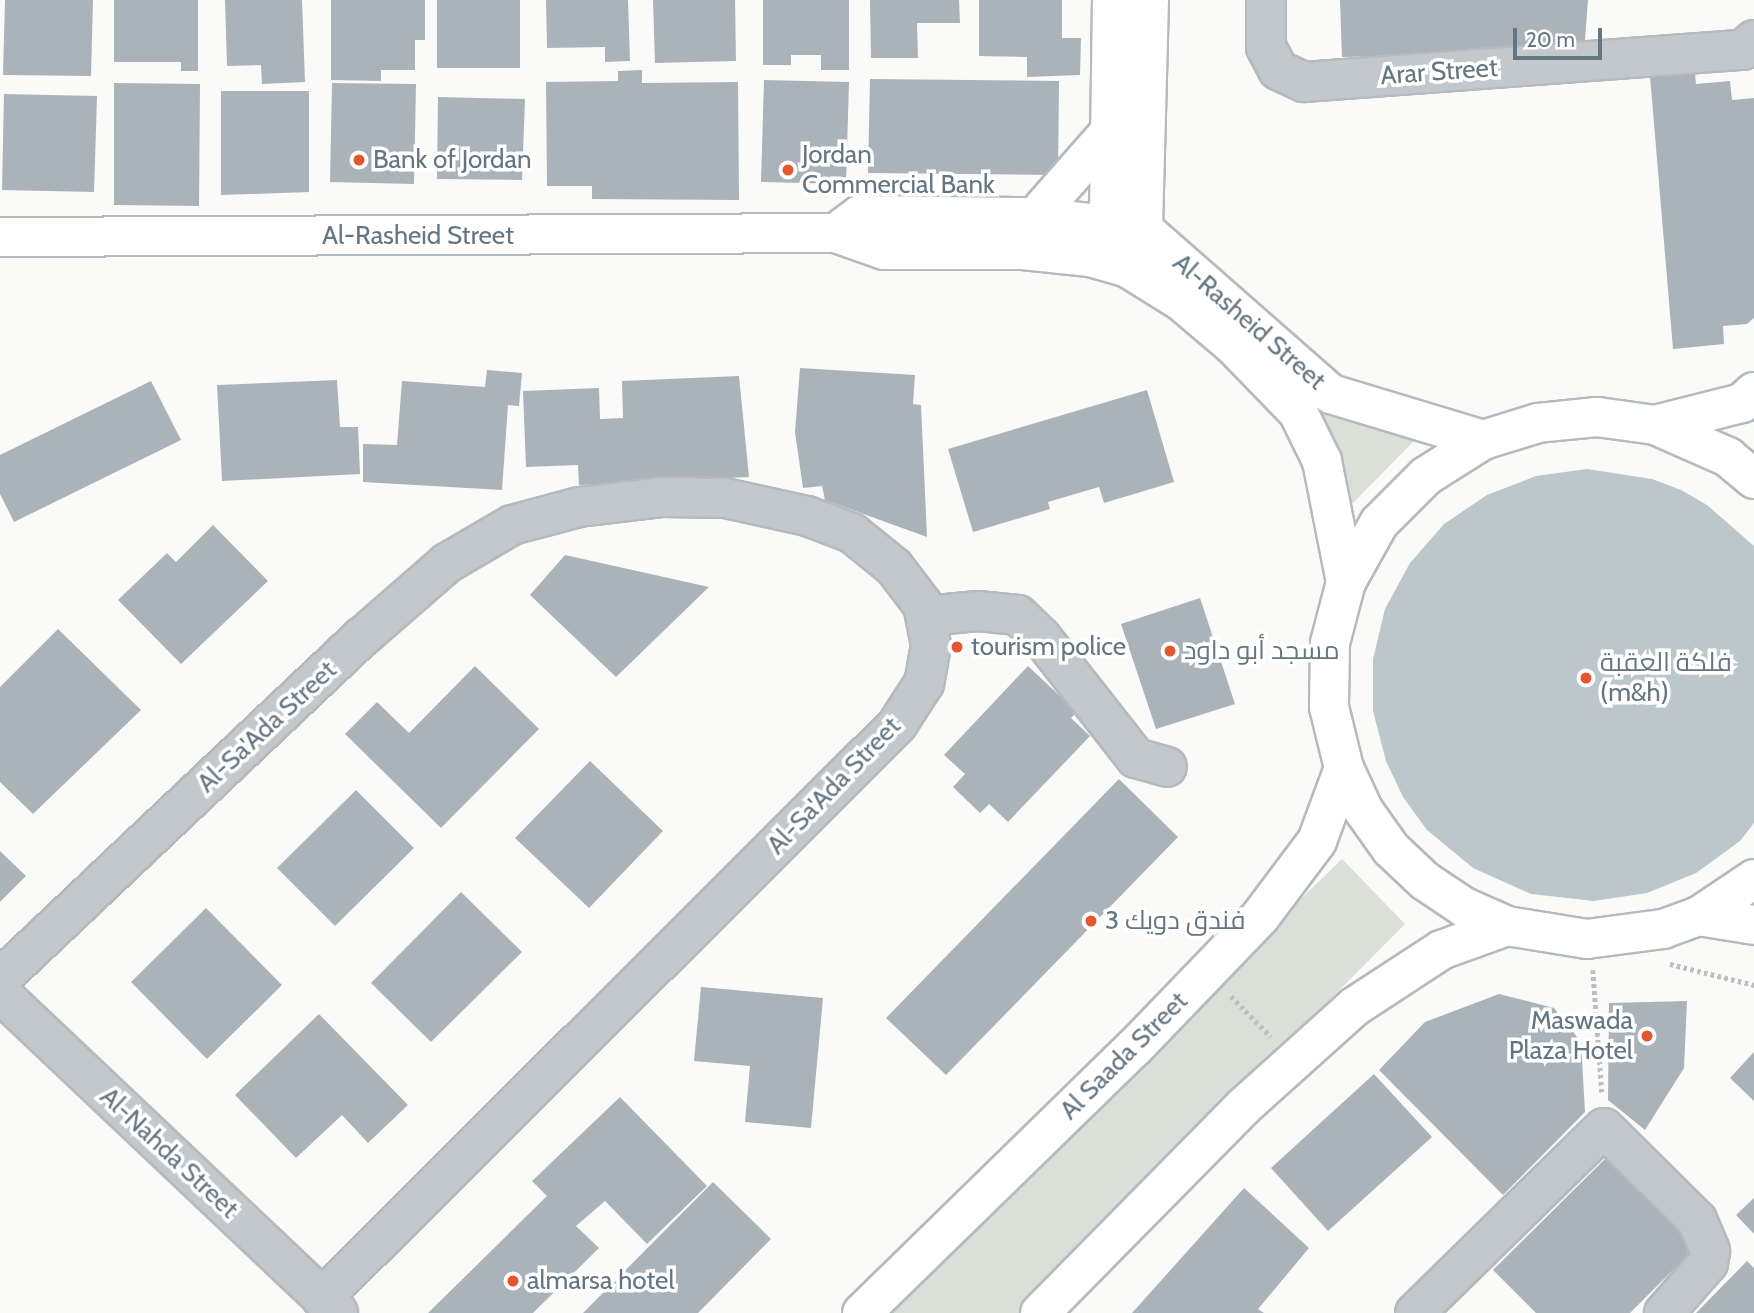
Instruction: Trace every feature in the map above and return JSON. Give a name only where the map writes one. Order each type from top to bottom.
[{"type":"main road","points":[[1112,0],[1114,127],[1126,226],[1128,268]]},
{"type":"main road","points":[[1126,226],[1149,0]]},
{"type":"main road","points":[[1035,217],[1114,127]]},
{"type":"main road","points":[[835,233],[860,215],[1035,217],[1126,226]]},
{"type":"main road","name":"Al-Rasheid Street","points":[[1126,226],[1331,394],[1483,440]]},
{"type":"main road","name":"Al-Rasheid Street","points":[[0,237],[835,233],[884,250],[1023,250],[1090,257],[1128,268],[1196,313],[1297,412],[1322,461],[1346,582]]},
{"type":"main road","points":[[1655,425],[1742,403],[1754,392]]},
{"type":"main road","points":[[1754,479],[1728,457],[1655,425],[1597,417],[1538,423],[1483,440],[1426,476],[1379,523],[1346,582],[1330,643],[1329,707],[1344,768],[1364,811],[1391,849],[1425,881],[1464,907],[1507,926],[1587,939],[1663,929],[1699,916],[1754,879]]},
{"type":"main road","name":"Al Saada Street","points":[[862,1313],[1134,1048],[1260,917],[1317,841],[1344,768]]},
{"type":"main road","points":[[1699,916],[1754,925]]},
{"type":"main road","points":[[1041,1313],[1294,1060],[1399,975],[1441,950],[1507,926]]},
{"type":"street","name":"Arar Street","points":[[1266,0],[1266,47],[1278,70],[1304,82],[1744,50],[1754,40]]},
{"type":"street","name":"Al-Sa'Ada Street","points":[[0,979],[361,638],[447,563],[512,525],[579,507],[663,497],[725,498],[807,516],[852,533],[894,567],[923,605],[931,645],[924,683],[897,725],[330,1305]]},
{"type":"street","points":[[926,616],[978,611],[1018,615],[1041,638],[1136,758],[1167,767]]},
{"type":"street","name":"Al-Nahda Street","points":[[0,993],[330,1305]]},
{"type":"street","points":[[1415,1313],[1604,1128],[1697,1220],[1710,1251],[1708,1263],[1664,1313]]},
{"type":"path","points":[[1656,964],[1682,964],[1754,985]]},
{"type":"path","points":[[1604,1128],[1592,966],[1605,966]]},
{"type":"path","points":[[1228,992],[1294,1060]]},
{"type":"shaded area","points":[[1164,265],[1316,402],[1352,422],[1415,440],[1345,511],[1331,462]]},
{"type":"shaded area","points":[[1587,469],[1652,479],[1681,490],[1707,505],[1754,546],[1754,823],[1740,841],[1696,873],[1647,893],[1594,901],[1531,894],[1473,868],[1427,830],[1403,797],[1386,761],[1373,711],[1373,659],[1385,609],[1410,563],[1444,524],[1487,495],[1536,476]]},
{"type":"shaded area","points":[[1342,859],[1405,924],[1019,1313],[874,1313]]},
{"type":"building","points":[[5,0],[93,0],[91,76],[3,75]]},
{"type":"building","points":[[114,0],[198,0],[198,71],[181,71],[181,62],[114,62]]},
{"type":"building","points":[[225,0],[302,0],[305,82],[262,84],[261,65],[227,66]]},
{"type":"building","points":[[331,0],[425,0],[425,40],[415,40],[415,70],[381,70],[381,81],[331,80]]},
{"type":"building","points":[[437,0],[520,0],[520,68],[437,68]]},
{"type":"building","points":[[546,0],[628,0],[630,61],[605,62],[605,47],[547,48]]},
{"type":"building","points":[[653,0],[735,0],[736,61],[655,63]]},
{"type":"building","points":[[763,0],[849,0],[849,70],[821,70],[821,55],[791,55],[791,65],[763,65]]},
{"type":"building","points":[[870,0],[959,0],[960,23],[917,23],[918,58],[871,58]]},
{"type":"building","points":[[979,0],[1062,0],[1062,38],[1081,38],[1080,75],[1027,77],[1027,57],[979,56]]},
{"type":"building","points":[[1340,0],[1588,0],[1584,52],[1342,57]]},
{"type":"building","points":[[642,70],[642,83],[738,82],[739,200],[592,199],[592,186],[547,186],[546,82],[618,81],[618,71]]},
{"type":"building","points":[[1695,73],[1696,84],[1730,81],[1732,100],[1754,98],[1754,318],[1747,324],[1723,326],[1724,344],[1673,349],[1650,76]]},
{"type":"building","points":[[870,79],[1059,81],[1058,175],[868,173]]},
{"type":"building","points":[[764,80],[849,82],[846,184],[761,182]]},
{"type":"building","points":[[114,83],[200,84],[199,206],[114,205]]},
{"type":"building","points":[[332,83],[416,84],[414,184],[330,182]]},
{"type":"building","points":[[221,91],[309,91],[309,192],[221,195]]},
{"type":"building","points":[[4,94],[97,96],[94,192],[2,190]]},
{"type":"building","points":[[438,97],[525,99],[522,180],[437,179]]},
{"type":"building","points":[[800,368],[915,375],[913,404],[921,405],[927,537],[825,500],[822,486],[803,488],[795,432]]},
{"type":"building","points":[[487,370],[522,373],[519,406],[508,405],[502,490],[363,482],[363,444],[397,445],[402,381],[485,387]]},
{"type":"building","points":[[739,376],[749,477],[579,485],[578,465],[526,467],[523,391],[599,388],[600,419],[623,418],[622,381]]},
{"type":"building","points":[[337,380],[340,427],[358,427],[360,474],[222,481],[217,385]]},
{"type":"building","points":[[151,381],[181,440],[14,522],[0,494],[0,455]]},
{"type":"building","points":[[1147,390],[1174,482],[1104,503],[1099,487],[1048,502],[1050,509],[973,532],[948,449]]},
{"type":"building","points":[[213,525],[268,581],[181,664],[118,600],[167,553],[176,562]]},
{"type":"building","points":[[565,555],[709,587],[616,677],[530,595]]},
{"type":"building","points":[[1200,598],[1235,704],[1156,729],[1121,624]]},
{"type":"building","points":[[58,629],[141,710],[33,814],[0,782],[0,687]]},
{"type":"building","points":[[475,666],[539,729],[441,828],[345,734],[377,702],[409,733]]},
{"type":"building","points":[[1028,666],[1077,712],[1071,718],[1090,736],[1008,822],[989,804],[980,813],[953,787],[965,774],[944,755]]},
{"type":"building","points":[[590,761],[663,831],[589,908],[515,838]]},
{"type":"building","points":[[1119,779],[1178,837],[946,1075],[886,1018]]},
{"type":"building","points":[[356,790],[414,848],[335,926],[277,868]]},
{"type":"building","points":[[0,851],[26,876],[0,902]]},
{"type":"building","points":[[461,892],[522,952],[431,1042],[371,983]]},
{"type":"building","points":[[206,908],[282,985],[207,1059],[131,982]]},
{"type":"building","points":[[701,987],[823,998],[811,1128],[745,1122],[750,1066],[694,1061]]},
{"type":"building","points":[[1499,994],[1554,1008],[1581,1042],[1585,1112],[1503,1195],[1379,1070],[1425,1022]]},
{"type":"building","name":"Maswada Plaza Hotel","points":[[1687,1001],[1684,1068],[1645,1130],[1608,1100],[1609,1003]]},
{"type":"building","points":[[319,1014],[408,1105],[368,1143],[342,1115],[296,1158],[235,1095]]},
{"type":"building","points":[[1754,1052],[1754,1101],[1730,1078]]},
{"type":"building","points":[[1374,1074],[1432,1137],[1328,1231],[1271,1168]]},
{"type":"building","points":[[620,1097],[707,1186],[647,1244],[605,1201],[576,1226],[599,1248],[533,1313],[428,1313],[547,1196],[532,1181]]},
{"type":"building","points":[[1607,1157],[1697,1246],[1630,1313],[1536,1313],[1493,1270]]},
{"type":"building","points":[[713,1182],[771,1239],[698,1313],[583,1313]]},
{"type":"building","points":[[1244,1188],[1309,1248],[1258,1309],[1264,1313],[1132,1313]]},
{"type":"building","points":[[1754,1198],[1754,1234],[1736,1215]]},
{"type":"building","points":[[1747,1261],[1754,1268],[1754,1313],[1696,1313]]},
{"type":"place","name":"Bank of Jordan","points":[[359,160]]},
{"type":"place","name":"Jordan Commercial Bank","points":[[788,170]]},
{"type":"place","name":"tourism police","points":[[957,647]]},
{"type":"place","name":"مسجد أبو داود","points":[[1170,651]]},
{"type":"place","name":"فلكة العقبة (m&h)","points":[[1586,678]]},
{"type":"place","name":"فندق دويك 3","points":[[1091,921]]},
{"type":"place","name":"Maswada Plaza Hotel","points":[[1647,1036]]},
{"type":"place","name":"almarsa hotel","points":[[513,1281]]}]
